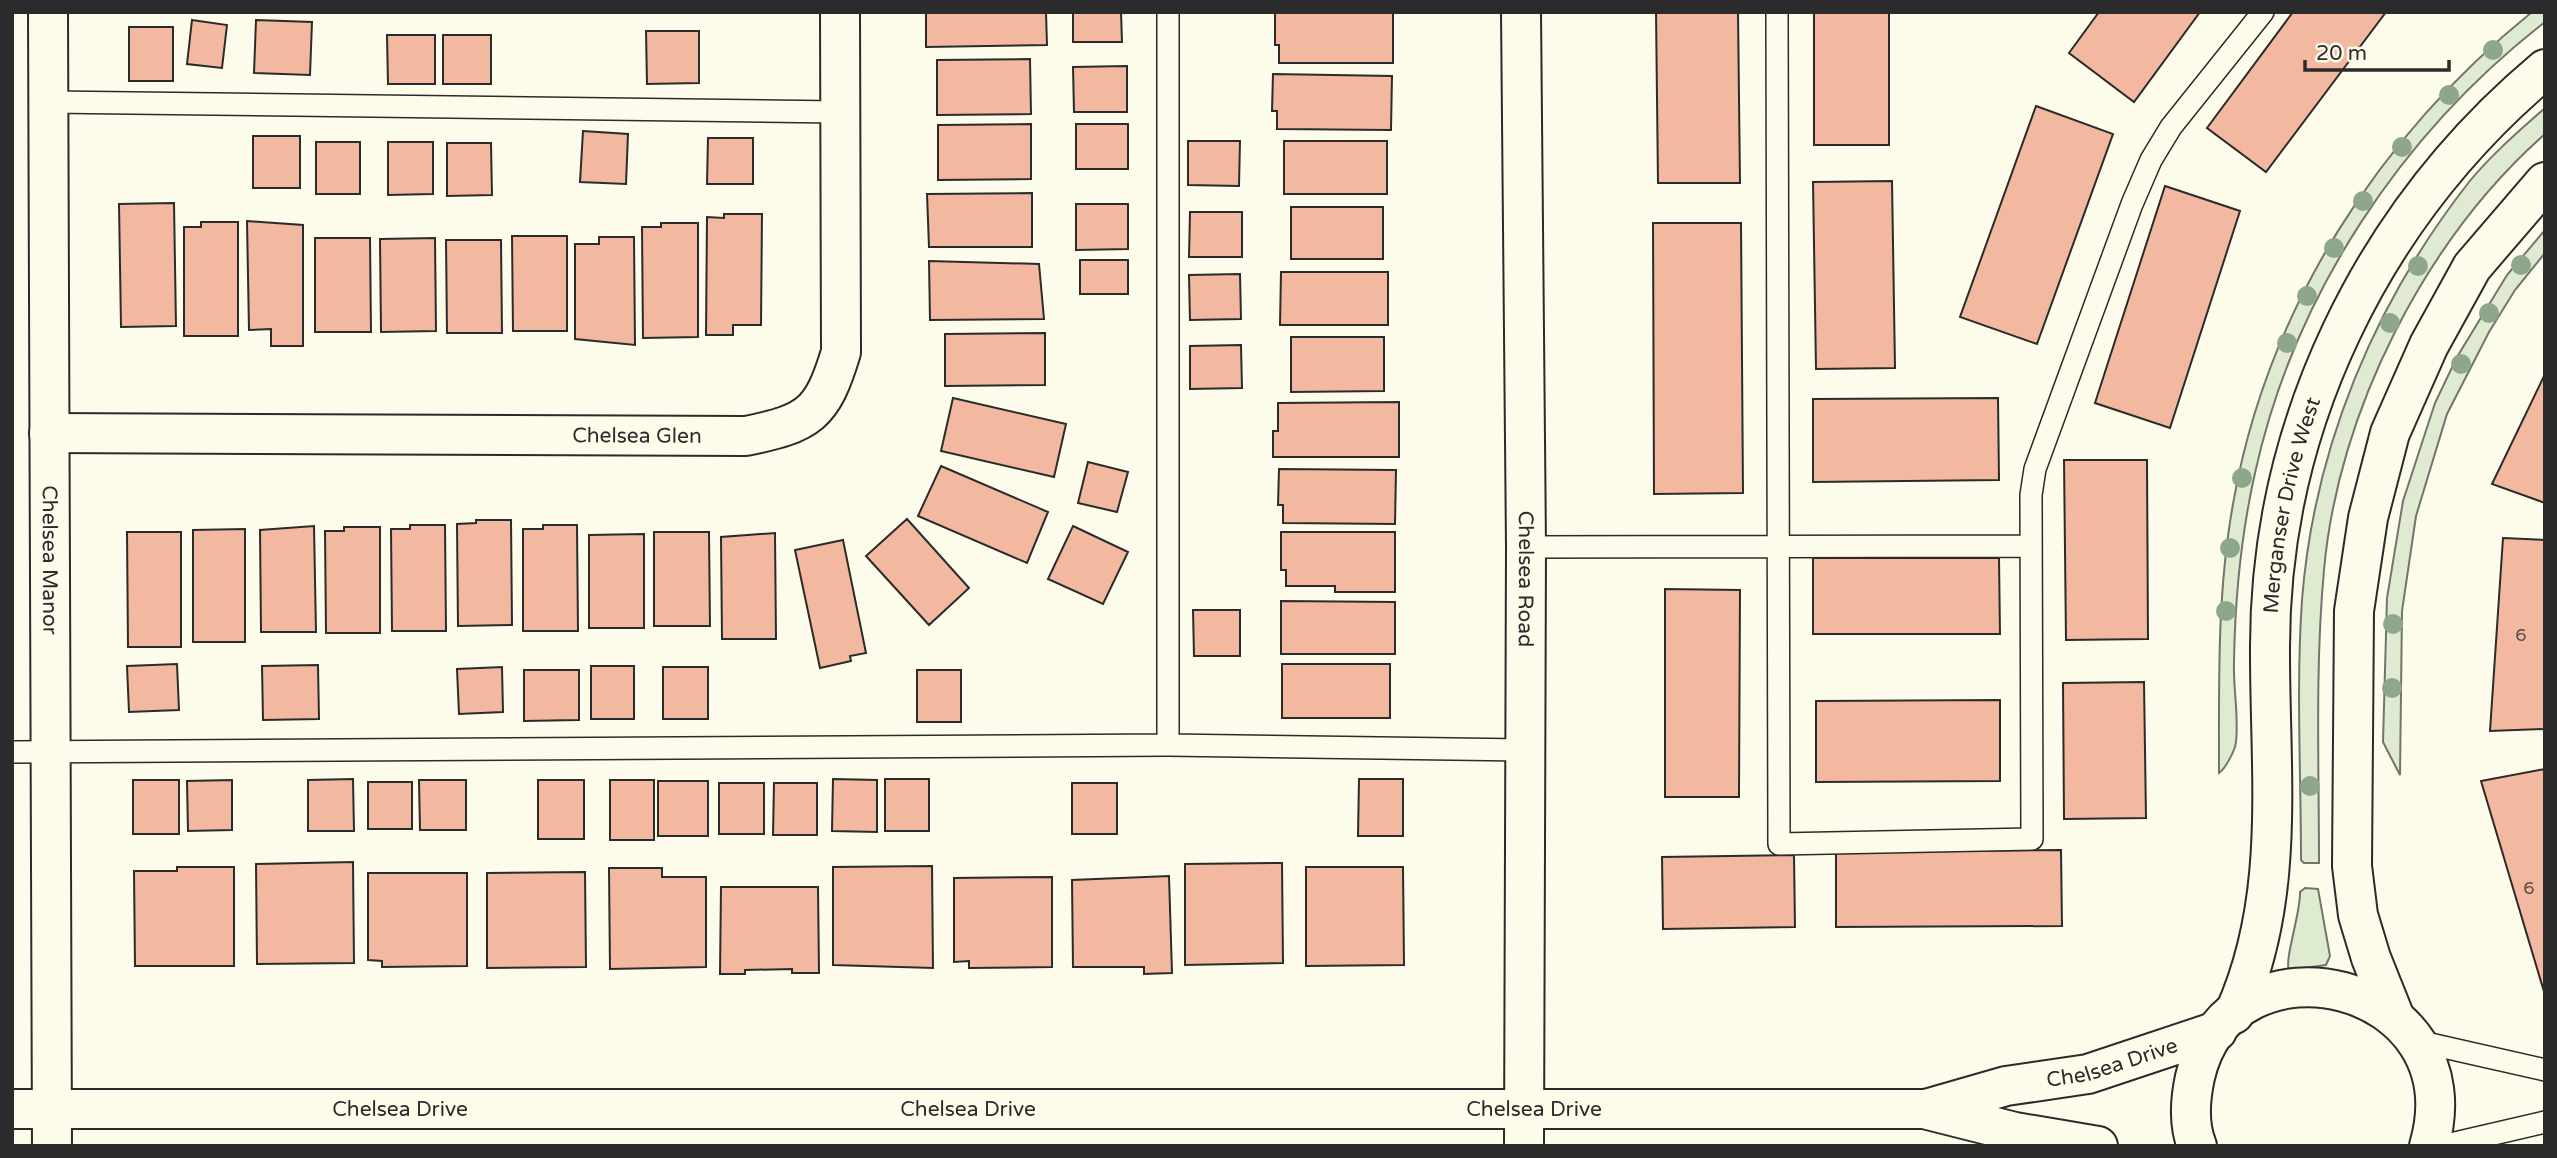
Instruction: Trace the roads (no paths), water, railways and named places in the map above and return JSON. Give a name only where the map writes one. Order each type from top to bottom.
[{"type":"street","name":"Chelsea Manor","points":[[48,12],[52,1146]]},
{"type":"street","name":"Chelsea Glen","points":[[49,433],[746,436],[780,429],[812,415],[831,385],[841,352],[840,12]]},
{"type":"street","name":"Chelsea Road","points":[[1521,12],[1526,547],[1524,1146]]},
{"type":"street","name":"Merganser Drive West","points":[[2197,1146],[2192,1134],[2190,1098],[2199,1062],[2226,1022],[2251,976],[2266,919],[2271,873],[2270,650],[2273,579],[2286,490],[2315,388],[2378,261],[2418,203],[2479,134],[2545,69]]},
{"type":"street","points":[[2429,1146],[2434,1130],[2435,1099],[2429,1069],[2371,958],[2358,915],[2352,866],[2354,625],[2368,518],[2389,433],[2429,345],[2472,267],[2545,182]]},
{"type":"street","name":"Merganser Drive West","points":[[2226,1022],[2264,995],[2309,987],[2333,987],[2366,998],[2406,1029]]},
{"type":"street","name":"Chelsea Drive","points":[[1924,1109],[2006,1086],[2088,1074],[2226,1022]]},
{"type":"street","name":"Chelsea Drive","points":[[12,1109],[1924,1109],[2015,1132],[2098,1146]]},
{"type":"lane","points":[[1168,12],[1168,744]]},
{"type":"lane","points":[[1777,12],[1779,844],[2032,839],[2031,495],[2035,469],[2132,204],[2151,160],[2171,127],[2263,12]]},
{"type":"lane","points":[[49,102],[839,112]]},
{"type":"lane","points":[[1526,547],[2031,547]]},
{"type":"lane","points":[[12,752],[1168,744],[1525,750]]},
{"type":"lane","points":[[2406,1029],[2545,1070]]},
{"type":"lane","points":[[2442,1146],[2545,1122]]}]
